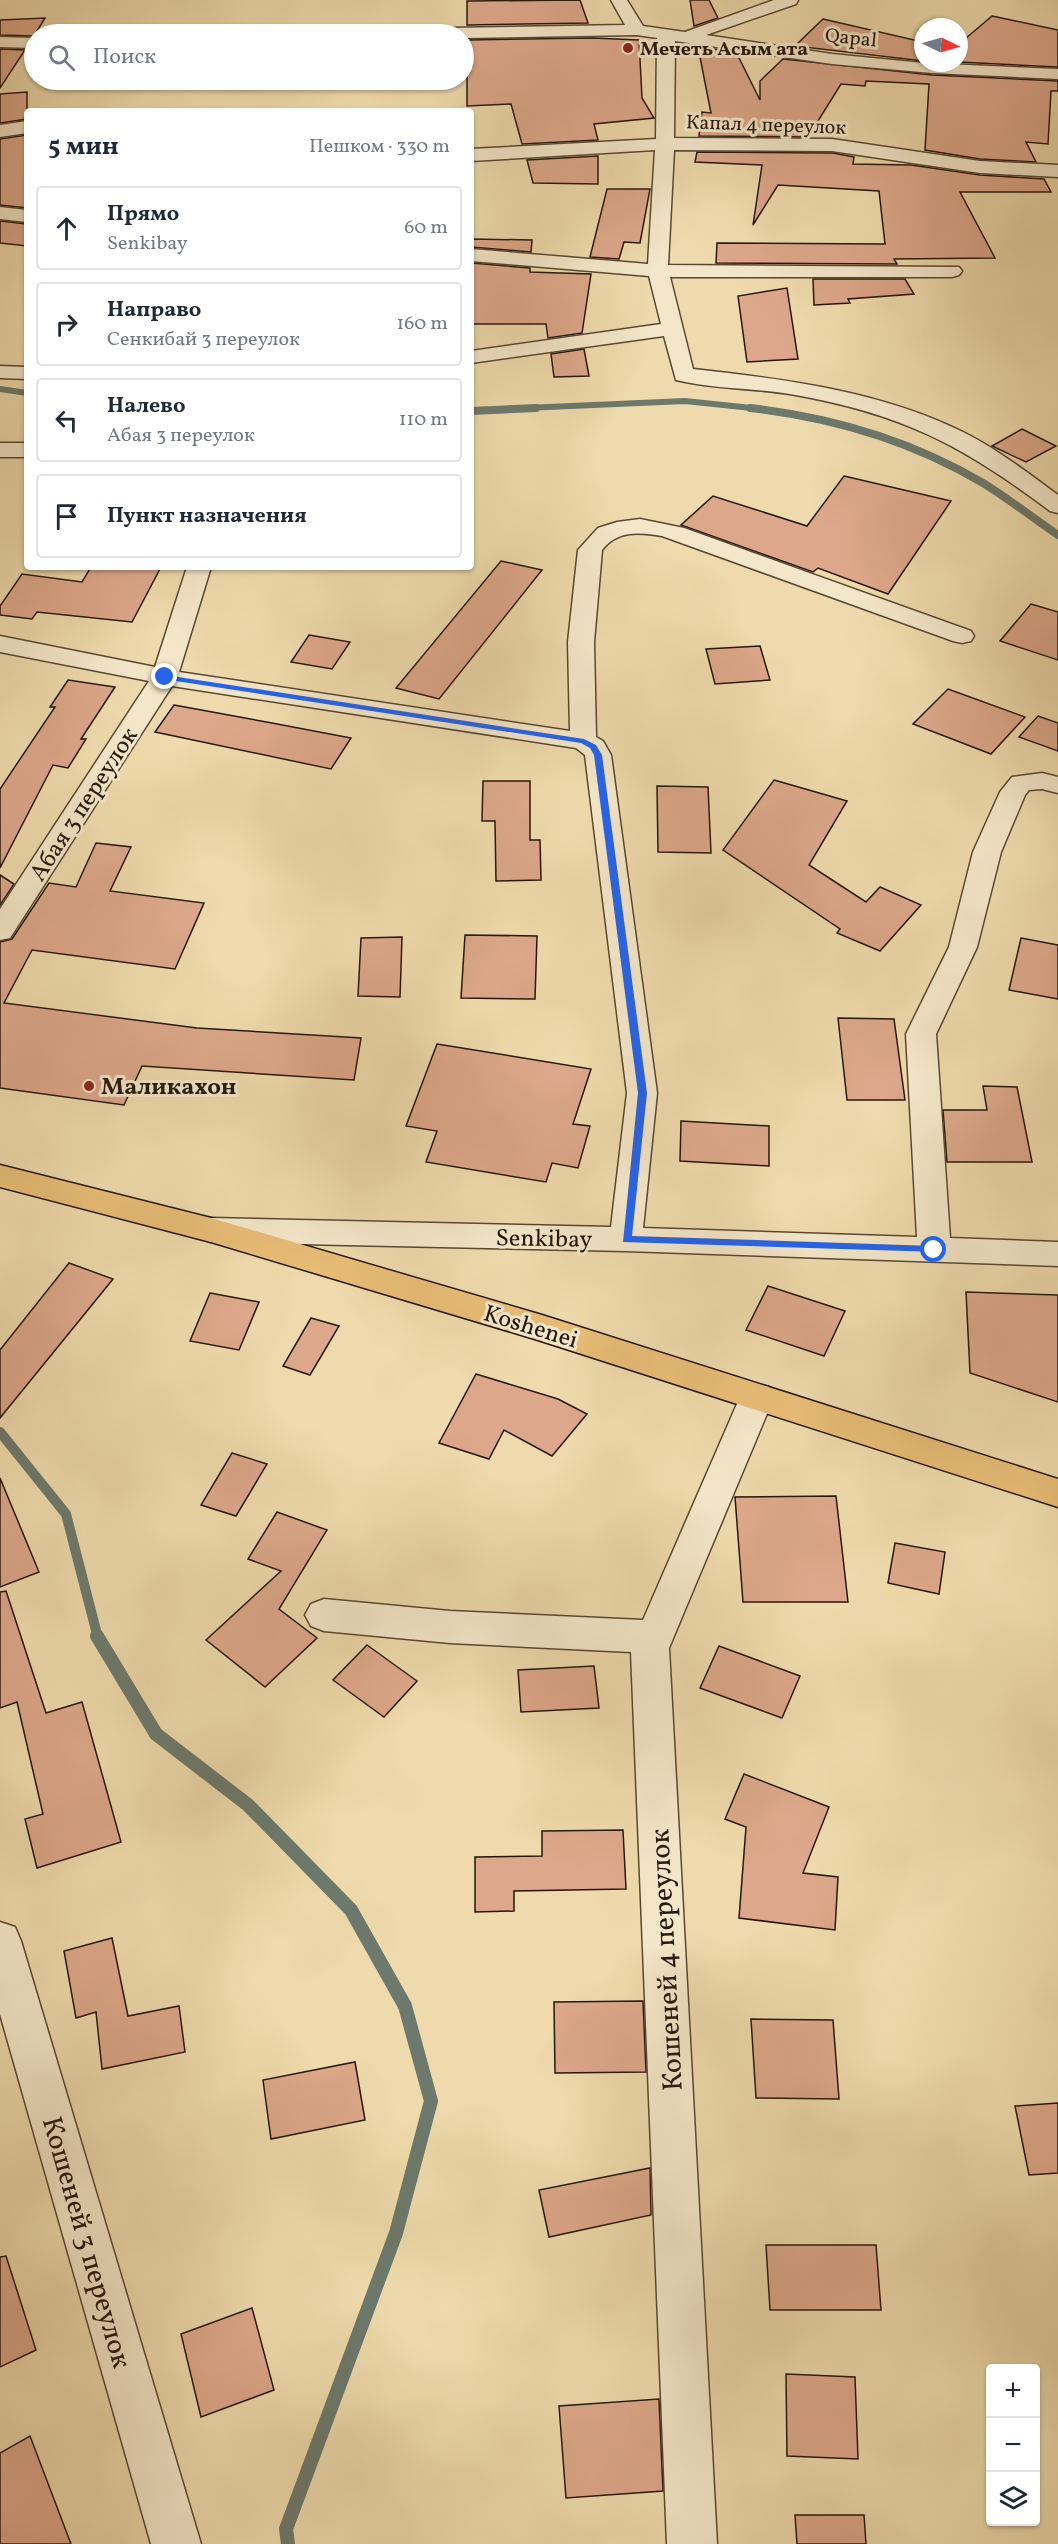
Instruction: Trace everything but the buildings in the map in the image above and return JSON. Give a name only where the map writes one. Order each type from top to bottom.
[{"type":"main road","name":"Koshenei","points":[[0,1176],[211,1230],[542,1329],[1058,1493]]},
{"type":"street","points":[[619,0],[637,30]]},
{"type":"street","points":[[687,36],[790,0]]},
{"type":"street","name":"Qapal","points":[[474,33],[637,30],[832,59],[932,68],[1058,74]]},
{"type":"street","points":[[666,34],[665,144],[658,271],[684,375],[745,381],[872,405],[956,437],[1058,506]]},
{"type":"street","points":[[0,42],[24,43]]},
{"type":"street","points":[[0,130],[24,127]]},
{"type":"street","name":"Капал 4 переулок","points":[[474,156],[665,144],[832,146],[980,167],[1058,171]]},
{"type":"street","points":[[0,213],[24,216]]},
{"type":"street","points":[[474,255],[658,271],[952,271]]},
{"type":"street","points":[[474,357],[672,329]]},
{"type":"street","points":[[0,372],[24,373]]},
{"type":"street","points":[[0,450],[24,450]]},
{"type":"street","points":[[626,1239],[642,1093],[591,748],[581,642],[590,550],[596,539],[608,531],[640,526],[676,533],[962,636]]},
{"type":"street","name":"Абая 3 переулок","points":[[0,931],[165,677],[198,570]]},
{"type":"street","points":[[0,644],[165,677],[591,748]]},
{"type":"street","points":[[934,1250],[921,1034],[963,947],[987,852],[1013,792],[1021,783],[1042,781],[1058,785]]},
{"type":"street","name":"Senkibay","points":[[211,1230],[626,1239],[1058,1254]]},
{"type":"street","name":"Кошеней 4 переулок","points":[[692,2544],[650,1648],[757,1397]]},
{"type":"street","points":[[324,1616],[450,1627],[655,1637]]},
{"type":"street","name":"Кошеней 3 переулок","points":[[0,1941],[176,2544]]},
{"type":"waterway","points":[[0,389],[24,393]]},
{"type":"waterway","points":[[504,409],[685,401],[761,409]]},
{"type":"waterway","points":[[474,411],[536,408]]},
{"type":"waterway","points":[[750,408],[841,425],[899,443],[956,468],[983,483],[1058,535]]},
{"type":"waterway","points":[[0,1432],[66,1514],[98,1637]]},
{"type":"waterway","points":[[98,1637],[156,1734],[248,1805],[351,1910],[405,2006],[431,2101],[396,2233],[286,2529],[288,2544]]},
{"type":"place","name":"Мечеть Асым ата","points":[[628,48]]},
{"type":"place","name":"Маликахон","points":[[89,1086]]},
{"type":"route","points":[[165,677],[584,741],[594,747],[598,755],[642,1093],[626,1239],[934,1250]]}]
